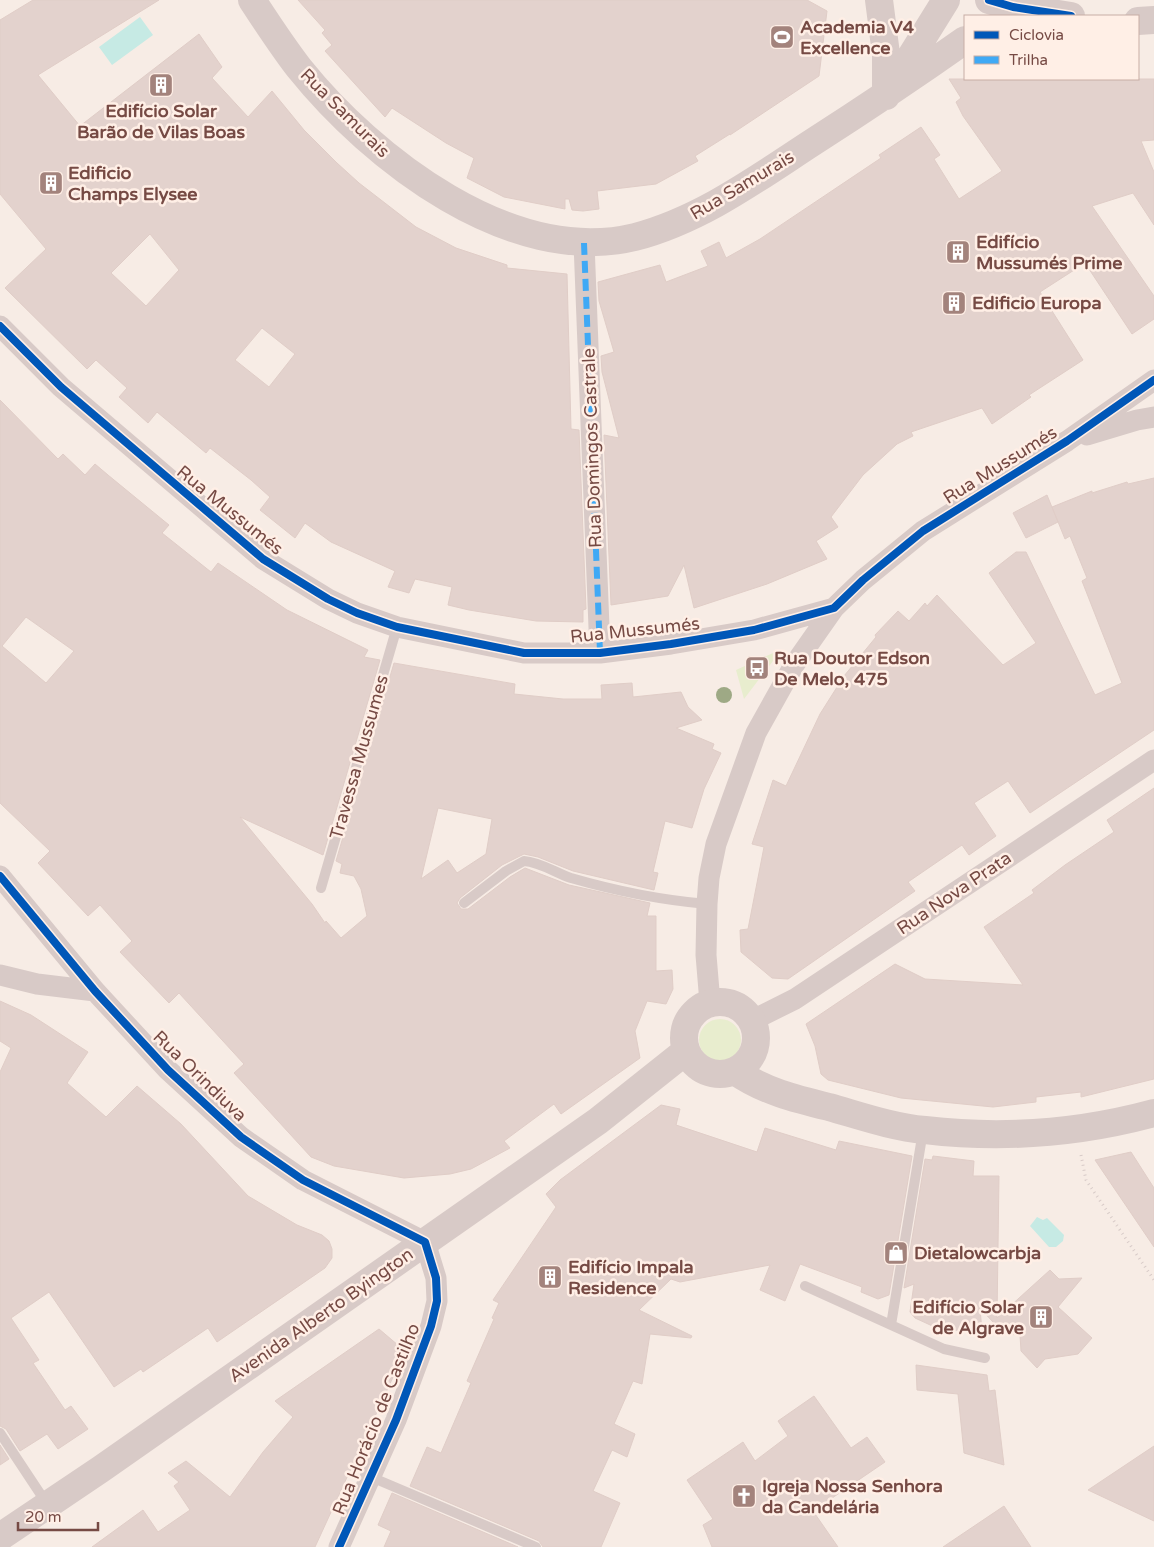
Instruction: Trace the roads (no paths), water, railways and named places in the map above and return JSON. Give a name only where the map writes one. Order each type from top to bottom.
[{"type":"street","name":"Rua Samurais","points":[[252,0],[300,68],[350,123],[394,162],[438,194],[486,218],[534,235],[584,243],[634,237],[690,217],[741,190],[886,96],[964,41]]},
{"type":"street","points":[[879,0],[886,54],[886,96]]},
{"type":"street","points":[[886,96],[946,0]]},
{"type":"street","points":[[1004,6],[1064,15]]},
{"type":"street","points":[[1139,21],[1154,20]]},
{"type":"street","name":"Rua Domingos Castrale","points":[[584,243],[600,653]]},
{"type":"street","name":"Rua Mussumés","points":[[0,326],[61,387],[263,560],[328,599],[357,613],[396,627],[524,653],[600,653],[754,630],[834,608],[863,580],[923,531],[1067,441],[1150,383]]},
{"type":"street","points":[[1067,441],[1137,420],[1154,417],[1144,404],[1150,383]]},
{"type":"street","points":[[710,1004],[706,955],[707,904],[709,878],[716,844],[756,733],[794,665],[834,608]]},
{"type":"street","name":"Rua Nova Prata","points":[[752,1021],[794,999],[1154,760]]},
{"type":"street","name":"Rua Orindiuva","points":[[0,876],[95,991],[168,1070],[241,1137],[303,1180],[425,1242]]},
{"type":"street","points":[[0,975],[37,984],[95,991]]},
{"type":"street","points":[[722,1002],[734,1005],[752,1021],[755,1044],[745,1064],[735,1071],[712,1073],[701,1069],[692,1061],[686,1051],[684,1039],[686,1027],[691,1017],[710,1004],[722,1002]]},
{"type":"street","name":"Avenida Alberto Byington","points":[[0,1537],[598,1121],[686,1051]]},
{"type":"street","points":[[735,1071],[760,1086],[798,1100],[863,1118],[924,1130],[1006,1136],[1104,1124],[1154,1113]]},
{"type":"street","name":"Rua Horácio de Castilho","points":[[339,1547],[372,1477],[431,1326],[437,1301],[436,1278],[425,1242]]},
{"type":"lane","name":"Travessa Mussumes","points":[[321,888],[396,627]]},
{"type":"lane","points":[[464,903],[506,871],[524,862],[570,877],[634,894],[671,901],[707,904]]},
{"type":"lane","points":[[892,1325],[924,1130]]},
{"type":"lane","points":[[805,1286],[944,1349],[984,1358]]},
{"type":"lane","points":[[0,1433],[48,1505]]},
{"type":"lane","points":[[372,1477],[536,1547]]},
{"type":"water","points":[[140,17],[153,35],[112,65],[99,47]]},
{"type":"water","points":[[1037,1217],[1043,1220],[1047,1218],[1064,1235],[1063,1241],[1056,1247],[1049,1247],[1030,1226]]},
{"type":"place","name":"Academia V4 Excellence","points":[[782,37]]},
{"type":"place","name":"Edifício Solar Barão de Vilas Boas","points":[[161,85]]},
{"type":"place","name":"Edificio Champs Elysee","points":[[51,183]]},
{"type":"place","name":"Edifício Mussumés Prime","points":[[958,252]]},
{"type":"place","name":"Edificio Europa","points":[[954,303]]},
{"type":"place","name":"Rua Doutor Edson De Melo, 475","points":[[757,668]]},
{"type":"place","name":"Dietalowcarbja","points":[[896,1253]]},
{"type":"place","name":"Edifício Impala Residence","points":[[550,1277]]},
{"type":"place","name":"Edifício Solar de Algrave","points":[[1041,1317]]},
{"type":"place","name":"Igreja Nossa Senhora da Candelária","points":[[744,1496]]}]
